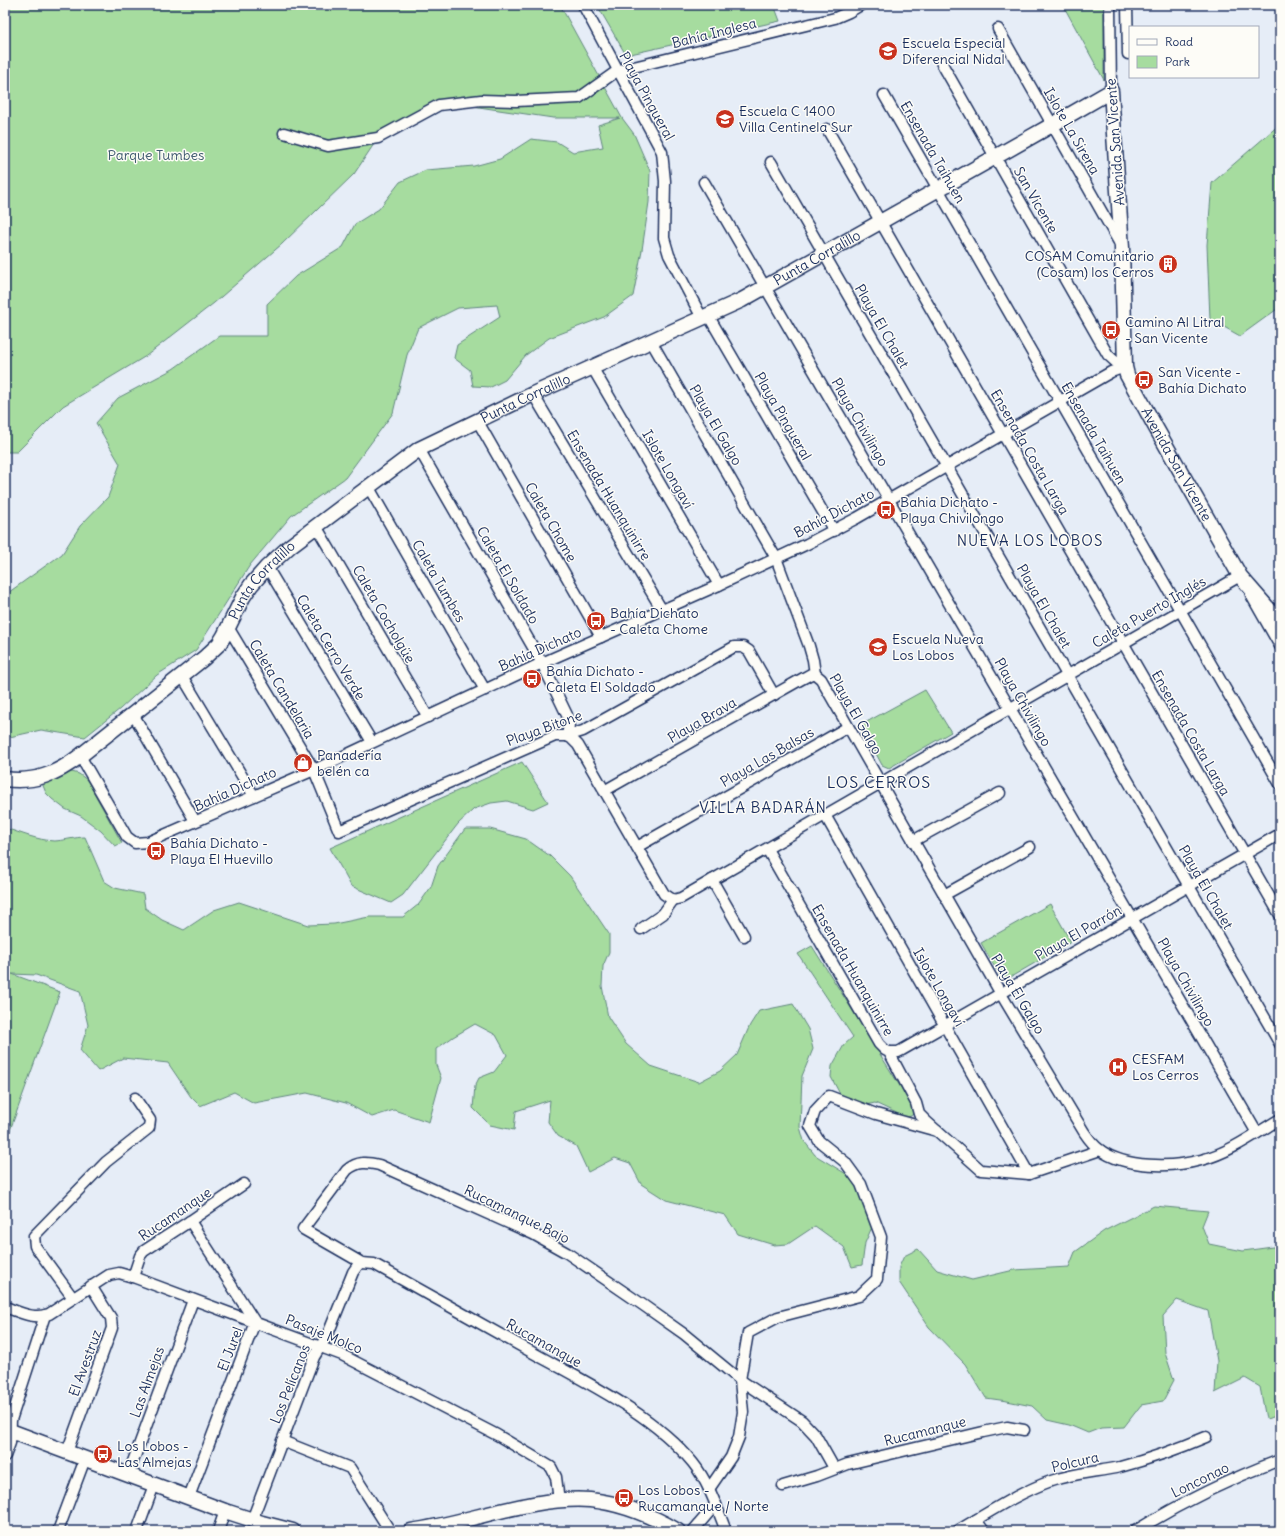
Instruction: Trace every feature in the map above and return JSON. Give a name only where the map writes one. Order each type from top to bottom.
[{"type":"street","name":"Playa Pingueral","points":[[583,5],[617,71],[662,152],[665,181],[664,238],[669,255],[834,531]]},
{"type":"street","name":"Bahía Inglesa","points":[[617,71],[835,18],[861,5]]},
{"type":"street","name":"Avenida San Vicente","points":[[1110,5],[1111,90],[1122,248],[1125,367],[1135,391],[1280,646]]},
{"type":"street","points":[[1127,5],[1128,54]]},
{"type":"street","name":"Islote La Sirena","points":[[998,28],[1122,248]]},
{"type":"street","name":"San Vicente","points":[[941,62],[1108,355],[1118,364],[1125,367]]},
{"type":"street","points":[[284,133],[328,146],[378,138],[439,105],[481,100],[516,101],[579,98],[617,71]]},
{"type":"street","name":"Punta Corralillo","points":[[5,779],[18,780],[39,778],[60,770],[182,676],[212,652],[219,644],[243,597],[251,585],[267,567],[290,546],[419,449],[533,394],[742,300],[1052,125],[1111,90]]},
{"type":"street","name":"Ensenada Taihuen","points":[[884,95],[1280,784]]},
{"type":"street","name":"Ensenada Costa Larga","points":[[827,129],[1280,915]]},
{"type":"street","name":"Playa El Chalet","points":[[771,162],[1280,1044]]},
{"type":"street","name":"Playa Chivilingo","points":[[704,182],[1257,1132]]},
{"type":"street","name":"Playa El Galgo","points":[[651,341],[776,558],[807,640],[813,660],[814,674],[820,679],[1001,994],[1084,1132],[1100,1150]]},
{"type":"street","name":"Islote Longaví","points":[[592,367],[719,585]]},
{"type":"street","name":"Bahía Dichato","points":[[80,756],[124,834],[130,840],[139,844],[148,842],[314,770],[542,663],[719,585],[834,531],[1111,372],[1125,367]]},
{"type":"street","name":"Ensenada Huanquinirre","points":[[533,394],[662,610]]},
{"type":"street","name":"Caleta Chome","points":[[477,420],[601,637]]},
{"type":"street","name":"Caleta El Soldado","points":[[419,449],[542,663],[566,715],[569,725],[567,736]]},
{"type":"street","name":"Caleta Tumbes","points":[[368,486],[485,690]]},
{"type":"street","name":"Caleta Cocholgüe","points":[[316,526],[428,717]]},
{"type":"street","name":"Caleta Cerro Verde","points":[[267,567],[372,742]]},
{"type":"street","points":[[1240,576],[1280,622]]},
{"type":"street","name":"Caleta Puerto Inglés","points":[[672,900],[682,898],[1240,576]]},
{"type":"street","name":"Caleta Candelaria","points":[[228,627],[314,770],[339,831]]},
{"type":"street","name":"Playa Bitone","points":[[339,831],[555,736],[567,736],[583,731],[734,647],[743,647],[749,651],[774,695]]},
{"type":"street","name":"Playa Brava","points":[[604,791],[814,674]]},
{"type":"street","points":[[182,676],[254,796]]},
{"type":"street","points":[[133,714],[195,821]]},
{"type":"street","name":"Playa Las Balsas","points":[[637,847],[848,727]]},
{"type":"street","points":[[567,736],[578,745],[666,896],[672,900],[663,914],[641,929]]},
{"type":"street","points":[[913,841],[1000,793]]},
{"type":"street","name":"Islote Longaví","points":[[825,815],[1029,1174]]},
{"type":"street","name":"Playa El Parrón","points":[[890,1052],[898,1052],[945,1026],[1280,834]]},
{"type":"street","points":[[944,896],[1030,847]]},
{"type":"street","name":"Ensenada Huanquinirre","points":[[767,849],[879,1044],[885,1050],[890,1052],[916,1103],[919,1114],[981,1170],[1029,1174]]},
{"type":"street","points":[[712,880],[744,936]]},
{"type":"street","points":[[709,1489],[731,1457],[739,1437],[743,1412],[740,1380],[748,1333],[778,1317],[859,1296],[877,1279],[881,1237],[861,1184],[845,1162],[819,1141],[810,1126],[815,1111],[829,1096],[876,1114],[937,1131]]},
{"type":"street","points":[[73,1298],[35,1246],[34,1236],[106,1162],[149,1128],[150,1120],[135,1098]]},
{"type":"street","points":[[1029,1174],[1100,1150],[1124,1161],[1136,1164],[1150,1165],[1201,1160],[1220,1153],[1280,1119]]},
{"type":"street","name":"Rucamanque Bajo","points":[[303,1229],[351,1167],[355,1164],[365,1162],[379,1165],[533,1234],[567,1253],[684,1334],[740,1380]]},
{"type":"street","name":"Rucamanque","points":[[133,1277],[140,1256],[144,1251],[190,1222],[244,1184]]},
{"type":"street","name":"El Jurel","points":[[189,1497],[255,1322],[190,1222]]},
{"type":"street","name":"Rucamanque","points":[[303,1229],[362,1263],[374,1264],[579,1378],[644,1419],[675,1444],[694,1464],[709,1489],[726,1531]]},
{"type":"street","name":"Los Pelícanos","points":[[252,1520],[314,1358],[328,1334],[353,1272],[358,1265],[362,1263]]},
{"type":"street","name":"Pasaje Molco","points":[[46,1315],[104,1278],[114,1274],[133,1277],[342,1355],[497,1435],[548,1464],[555,1473],[559,1502]]},
{"type":"street","name":"El Avestruz","points":[[67,1452],[112,1328],[111,1318],[91,1286]]},
{"type":"street","name":"Las Almejas","points":[[128,1475],[193,1300]]},
{"type":"street","points":[[5,1307],[31,1316],[38,1317],[46,1315]]},
{"type":"street","points":[[5,1456],[10,1443],[8,1430],[46,1315]]},
{"type":"street","points":[[740,1380],[792,1413],[809,1428],[822,1445],[834,1468]]},
{"type":"street","name":"Rucamanque","points":[[783,1486],[817,1476],[834,1468],[866,1459],[1001,1428],[1024,1430]]},
{"type":"street","points":[[8,1430],[226,1511],[293,1531]]},
{"type":"street","name":"Polcura","points":[[958,1531],[1026,1492],[1052,1481],[1078,1474],[1119,1467],[1176,1449],[1206,1437]]},
{"type":"street","points":[[282,1441],[350,1468],[390,1531]]},
{"type":"street","points":[[58,1531],[85,1459]]},
{"type":"street","name":"Lonconao","points":[[1135,1531],[1163,1514],[1216,1487],[1280,1460]]},
{"type":"street","points":[[137,1531],[154,1485]]},
{"type":"street","points":[[411,1531],[524,1507],[575,1500],[606,1503],[651,1518],[678,1531]]},
{"type":"street","points":[[693,1531],[716,1504]]},
{"type":"street","points":[[218,1531],[226,1511]]},
{"type":"street","points":[[976,1520],[984,1531]]},
{"type":"green space","name":"Parque Tumbes","points":[[5,5],[560,5],[622,118],[634,134],[650,171],[649,202],[633,296],[604,317],[549,338],[526,355],[505,380],[491,387],[473,386],[470,370],[454,358],[457,345],[500,317],[497,305],[458,308],[418,328],[407,355],[393,413],[345,478],[291,516],[250,565],[196,650],[157,675],[120,709],[85,737],[41,730],[5,738],[5,595],[62,554],[80,526],[108,497],[120,464],[96,423],[118,398],[173,369],[219,336],[267,336],[267,304],[296,276],[343,247],[355,224],[379,209],[400,182],[426,170],[474,166],[500,159],[531,139],[557,142],[573,152],[603,147],[598,125],[620,118],[553,118],[438,101],[378,138],[354,174],[282,244],[214,303],[146,356],[63,406],[17,452],[5,452]]},
{"type":"green space","points":[[597,5],[774,5],[780,21],[626,55]]},
{"type":"green space","points":[[1063,5],[1104,5],[1104,80]]},
{"type":"green space","points":[[1280,124],[1280,307],[1240,336],[1210,319],[1207,245],[1212,183]]},
{"type":"green space","points":[[925,690],[951,732],[889,768],[882,765],[861,725]]},
{"type":"green space","points":[[522,762],[548,802],[533,809],[507,801],[491,803],[474,809],[458,824],[403,895],[391,903],[351,886],[330,848]]},
{"type":"green space","points":[[72,772],[79,774],[87,780],[122,843],[115,846],[101,831],[81,816],[65,809],[46,793],[42,783],[60,775]]},
{"type":"green space","points":[[5,828],[29,836],[54,841],[85,837],[104,881],[115,888],[143,894],[145,908],[162,920],[184,930],[214,910],[239,902],[308,925],[334,924],[369,917],[403,917],[419,904],[431,887],[438,866],[465,829],[490,829],[526,839],[550,856],[570,876],[609,934],[609,952],[603,966],[602,986],[608,1017],[626,1044],[651,1066],[699,1082],[720,1071],[737,1055],[750,1025],[759,1011],[793,1004],[808,1029],[813,1049],[802,1076],[800,1127],[804,1141],[815,1155],[866,1186],[872,1201],[872,1227],[865,1243],[862,1265],[852,1267],[844,1247],[815,1226],[788,1244],[774,1245],[738,1234],[725,1215],[666,1200],[641,1184],[630,1163],[615,1158],[588,1172],[576,1146],[558,1136],[548,1122],[550,1100],[516,1111],[514,1130],[490,1125],[473,1108],[475,1086],[479,1078],[494,1072],[507,1055],[496,1035],[475,1024],[436,1049],[436,1065],[441,1078],[429,1122],[394,1110],[372,1117],[346,1103],[307,1093],[254,1103],[234,1092],[200,1106],[191,1097],[168,1063],[123,1058],[98,1071],[80,1050],[88,1025],[80,991],[36,975],[12,974],[60,992],[5,1144]]},
{"type":"green space","points":[[1050,904],[1071,942],[1009,978],[1000,976],[981,943]]},
{"type":"green space","points":[[812,946],[915,1110],[911,1116],[905,1117],[875,1103],[865,1105],[846,1099],[840,1094],[831,1077],[832,1066],[844,1045],[853,1037],[798,954]]},
{"type":"green space","points":[[1154,1206],[1208,1211],[1202,1226],[1209,1244],[1243,1251],[1280,1246],[1280,1366],[1278,1373],[1280,1376],[1280,1415],[1266,1419],[1260,1387],[1245,1378],[1215,1393],[1217,1361],[1208,1311],[1177,1300],[1163,1316],[1165,1353],[1174,1380],[1163,1401],[1141,1405],[1124,1427],[1101,1428],[1088,1433],[1069,1425],[1047,1420],[1032,1406],[986,1398],[965,1364],[929,1327],[899,1282],[899,1267],[904,1256],[918,1249],[937,1270],[972,1280],[1014,1270],[1069,1267],[1075,1252],[1104,1231]]},
{"type":"place","name":"Escuela Especial Diferencial Nidal","points":[[888,51]]},
{"type":"place","name":"Escuela C 1400 Villa Centinela Sur","points":[[725,119]]},
{"type":"place","name":"COSAM Comunitario (Cosam) los Cerros","points":[[1168,264]]},
{"type":"place","name":"Camino Al Litral - San Vicente","points":[[1111,330]]},
{"type":"place","name":"San Vicente - Bahía Dichato","points":[[1144,380]]},
{"type":"place","name":"Bahia Dichato - Playa Chivilongo","points":[[886,510]]},
{"type":"place","name":"Bahía Dichato - Caleta Chome","points":[[596,621]]},
{"type":"place","name":"Escuela Nueva Los Lobos","points":[[878,647]]},
{"type":"place","name":"Bahía Dichato - Caleta El Soldado","points":[[532,679]]},
{"type":"place","name":"Panadería belén ca","points":[[303,763]]},
{"type":"place","name":"Bahía Dichato - Playa El Huevillo","points":[[156,851]]},
{"type":"place","name":"CESFAM Los Cerros","points":[[1118,1067]]},
{"type":"place","name":"Los Lobos - Las Almejas","points":[[103,1454]]},
{"type":"place","name":"Los Lobos - Rucamanque / Norte","points":[[624,1498]]},
{"type":"district","name":"NUEVA LOS LOBOS","points":[[1030,541]]},
{"type":"district","name":"LOS CERROS","points":[[879,782]]},
{"type":"district","name":"VILLA BADARÁN","points":[[763,808]]}]
